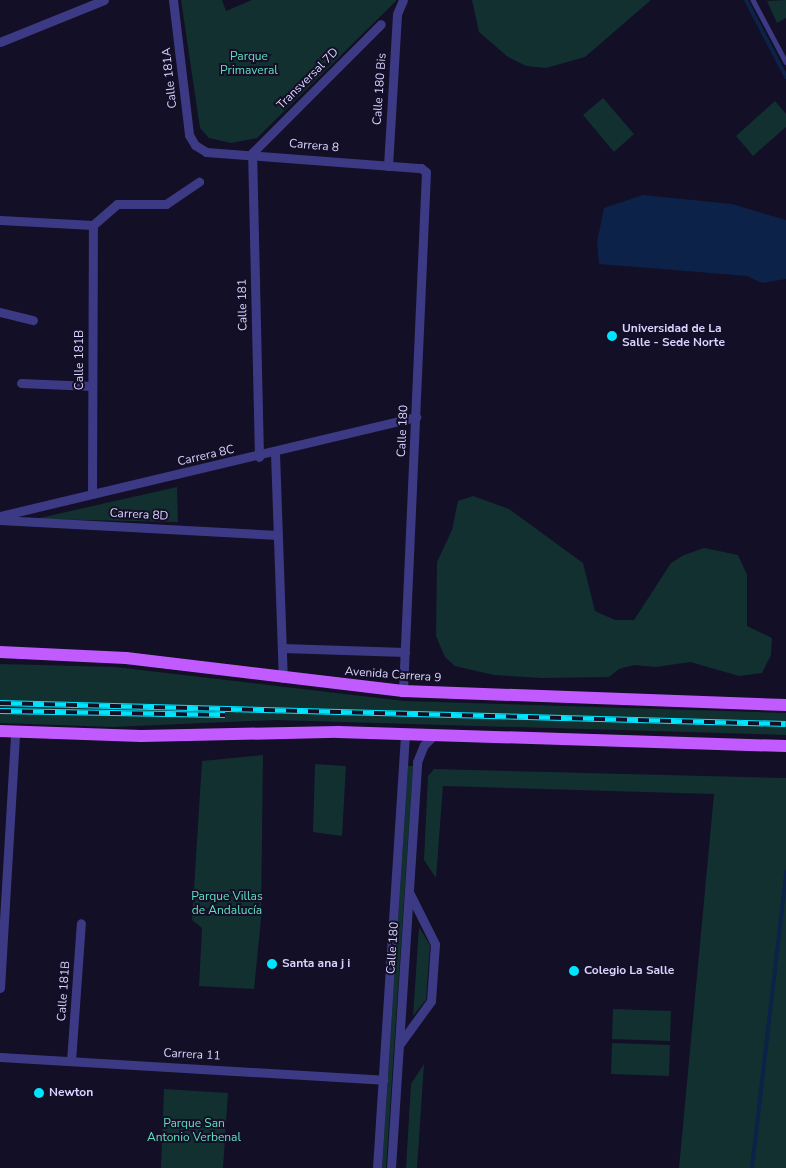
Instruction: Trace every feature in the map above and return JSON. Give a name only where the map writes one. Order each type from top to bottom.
[{"type":"main road","name":"Avenida Carrera 9","points":[[0,652],[126,658],[403,691],[786,705]]},
{"type":"main road","points":[[0,732],[142,736],[283,732],[405,734],[786,746]]},
{"type":"street","points":[[0,42],[104,0]]},
{"type":"street","name":"Calle 181A","points":[[174,0],[189,135],[200,149]]},
{"type":"street","name":"Calle 180 Bis","points":[[388,166],[397,14],[404,0]]},
{"type":"street","name":"Transversal 7D","points":[[252,153],[381,24]]},
{"type":"street","name":"Carrera 8","points":[[200,149],[232,154],[252,153],[422,168],[426,172]]},
{"type":"street","name":"Calle 181","points":[[252,153],[259,456]]},
{"type":"street","name":"Calle 180","points":[[403,691],[426,172]]},
{"type":"street","points":[[0,220],[93,225],[117,204],[166,204],[199,182]]},
{"type":"street","name":"Calle 181B","points":[[92,494],[93,225]]},
{"type":"street","points":[[0,312],[33,320]]},
{"type":"street","points":[[21,384],[92,386]]},
{"type":"street","name":"Carrera 8C","points":[[0,518],[92,494],[275,453],[416,417]]},
{"type":"street","points":[[275,453],[283,678]]},
{"type":"street","name":"Carrera 8D","points":[[0,518],[278,534]]},
{"type":"street","points":[[282,648],[405,652]]},
{"type":"street","points":[[0,988],[3,894],[15,732]]},
{"type":"street","name":"Calle 180","points":[[377,1168],[405,734]]},
{"type":"street","name":"Calle 180","points":[[391,1168],[417,762],[424,745],[434,736]]},
{"type":"street","points":[[399,1045],[431,1001],[435,944],[409,892]]},
{"type":"street","name":"Calle 181B","points":[[71,1061],[81,923]]},
{"type":"street","name":"Carrera 11","points":[[0,1056],[383,1080]]},
{"type":"lane","points":[[753,0],[786,62]]},
{"type":"green space","name":"Parque Primaveral","points":[[181,0],[222,0],[226,11],[252,0],[397,0],[257,138],[231,143],[209,138],[200,128]]},
{"type":"green space","points":[[472,0],[651,0],[585,57],[546,68],[526,66],[508,57],[479,32]]},
{"type":"green space","points":[[786,0],[786,18],[777,23],[767,1]]},
{"type":"green space","points":[[603,98],[634,134],[614,152],[583,115]]},
{"type":"green space","points":[[775,101],[786,114],[786,127],[753,156],[736,136]]},
{"type":"green space","points":[[177,487],[178,522],[35,519]]},
{"type":"green space","points":[[473,496],[509,509],[583,563],[595,611],[615,620],[634,620],[671,563],[684,555],[704,548],[738,555],[747,575],[747,626],[772,638],[771,655],[762,673],[739,676],[690,662],[656,667],[634,665],[619,669],[609,677],[542,678],[494,675],[455,666],[445,657],[436,636],[437,562],[452,530],[458,501]]},
{"type":"green space","points":[[0,664],[115,667],[404,701],[786,713],[786,735],[276,720],[113,727],[0,723]]},
{"type":"green space","name":"Parque Villas de Andalucía","points":[[263,755],[261,919],[254,989],[199,986],[202,928],[192,920],[202,761]]},
{"type":"green space","points":[[315,764],[346,766],[342,836],[313,832]]},
{"type":"green space","points":[[408,766],[413,766],[386,1168],[382,1168]]},
{"type":"green space","points":[[434,769],[786,778],[786,1168],[679,1168],[714,794],[443,786],[436,878],[424,860],[428,776]]},
{"type":"green space","points":[[419,927],[430,945],[426,1000],[413,1016]]},
{"type":"green space","points":[[613,1009],[671,1011],[670,1041],[612,1039]]},
{"type":"green space","points":[[612,1043],[670,1045],[669,1076],[611,1074]]},
{"type":"green space","points":[[424,1064],[417,1168],[406,1168],[411,1084]]},
{"type":"green space","name":"Parque San Antonio Verbenal","points":[[164,1089],[228,1093],[223,1168],[161,1168]]},
{"type":"water","points":[[643,195],[732,204],[786,220],[786,279],[762,283],[747,276],[599,264],[597,242],[604,208]]},
{"type":"waterway","points":[[746,0],[786,77]]},
{"type":"waterway","points":[[752,1168],[786,872]]},
{"type":"railway","points":[[0,703],[786,724]]},
{"type":"railway","points":[[0,711],[225,715]]},
{"type":"place","name":"Universidad de La Salle - Sede Norte","points":[[612,336]]},
{"type":"place","name":"Santa ana j i","points":[[272,964]]},
{"type":"place","name":"Colegio La Salle","points":[[574,971]]},
{"type":"place","name":"Newton","points":[[39,1093]]}]
